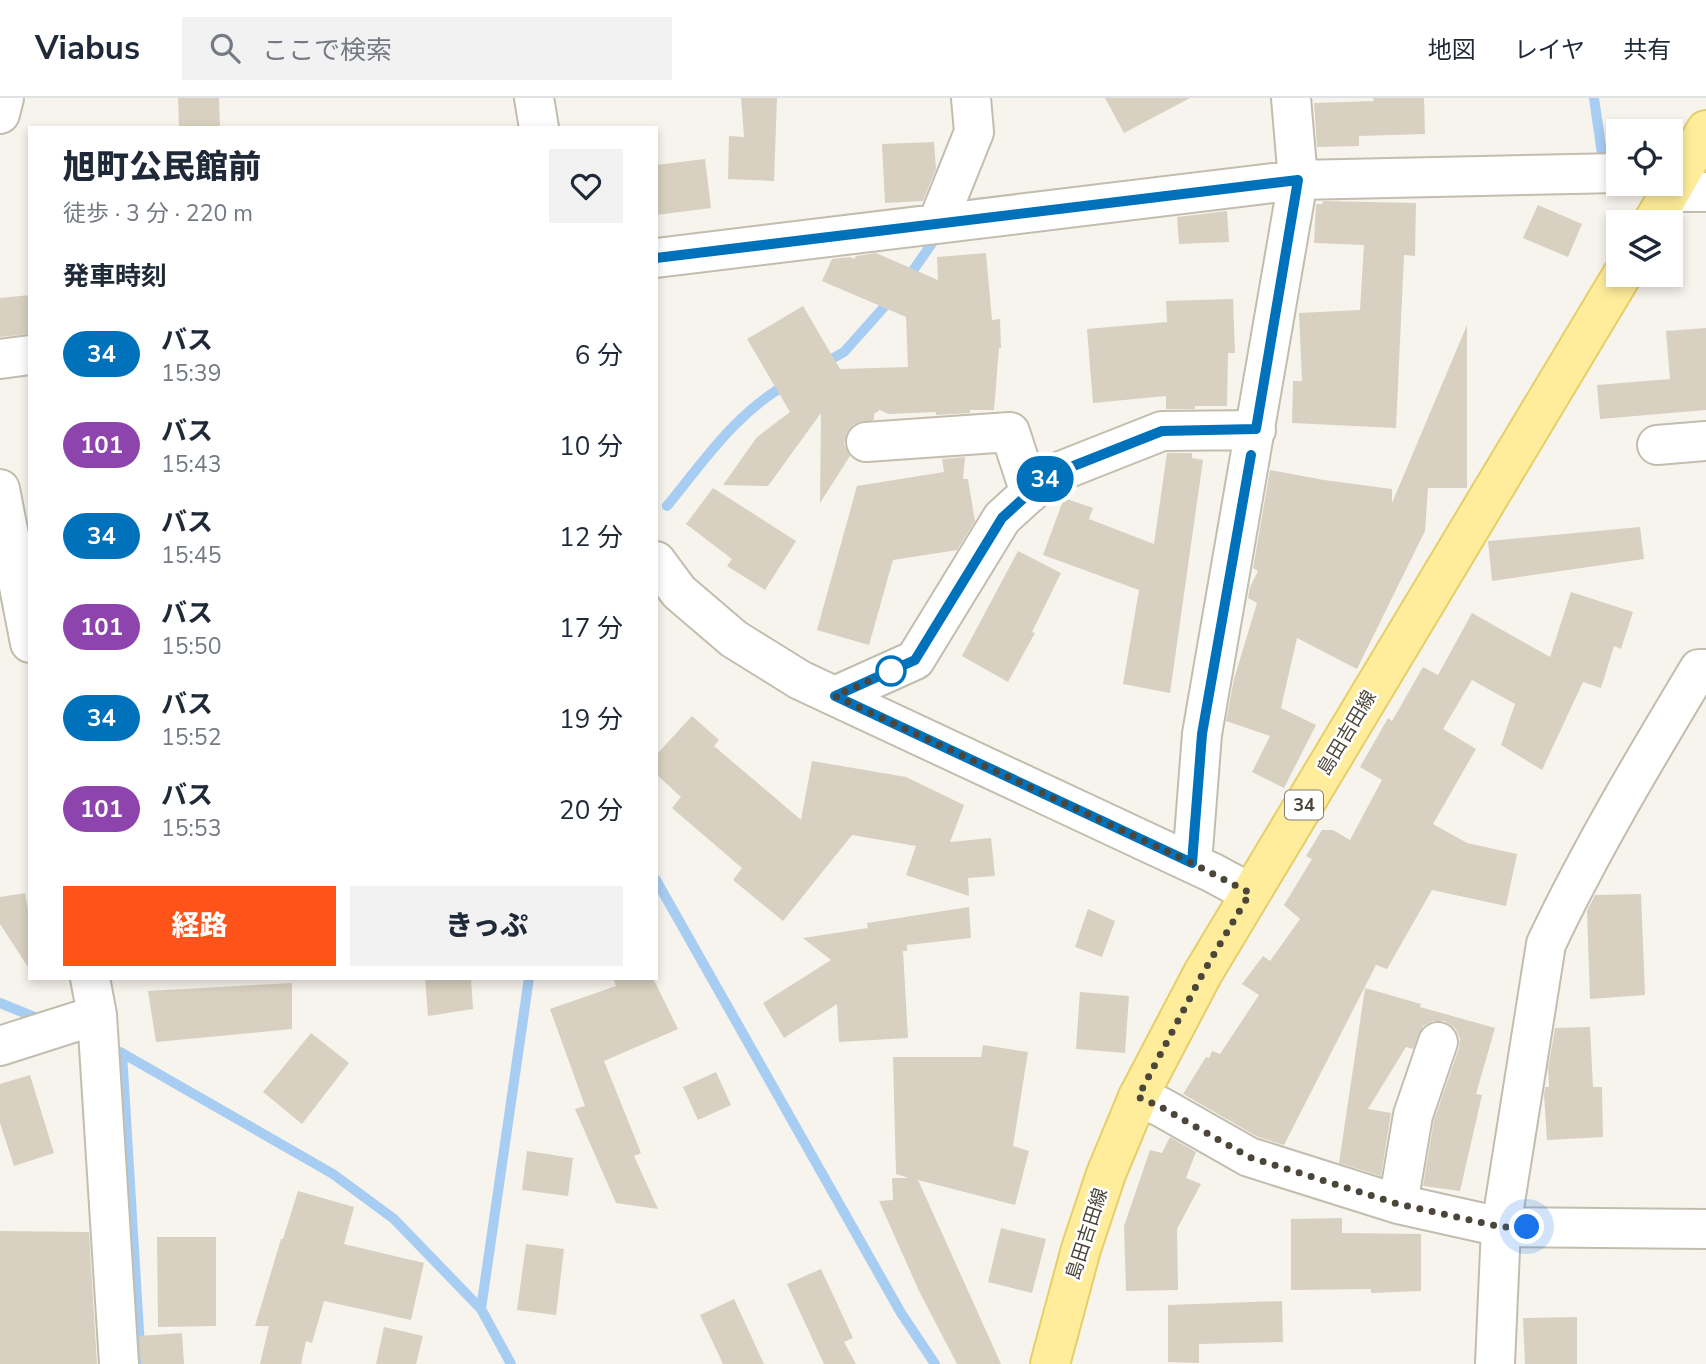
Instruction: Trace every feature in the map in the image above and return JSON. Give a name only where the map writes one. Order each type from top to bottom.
[{"type":"main road","points":[[1683,178],[1706,130]]},
{"type":"main road","name":"島田吉田線","points":[[1050,1364],[1081,1249],[1106,1174],[1138,1097],[1203,973],[1615,287]]},
{"type":"street","points":[[0,114],[4,98]]},
{"type":"street","points":[[534,98],[540,126]]},
{"type":"street","points":[[937,224],[974,132],[971,98]]},
{"type":"street","points":[[1192,863],[1202,734],[1298,180],[1291,98]]},
{"type":"street","points":[[658,258],[1298,180],[1606,173]]},
{"type":"street","points":[[0,359],[28,355]]},
{"type":"street","points":[[835,696],[915,660],[1002,518],[1048,476],[1162,431],[1256,429]]},
{"type":"street","points":[[866,442],[1010,432],[1030,493]]},
{"type":"street","points":[[1657,444],[1706,441]]},
{"type":"street","points":[[0,489],[28,633]]},
{"type":"street","points":[[658,564],[680,592],[734,639],[800,680],[1192,863],[1250,893]]},
{"type":"street","points":[[1495,1364],[1501,1227],[1546,944],[1565,903],[1645,759],[1699,669],[1706,669]]},
{"type":"street","points":[[90,980],[97,1015],[118,1364]]},
{"type":"street","points":[[0,1046],[97,1015]]},
{"type":"street","points":[[1398,1204],[1413,1115],[1438,1042]]},
{"type":"street","points":[[1138,1097],[1161,1107],[1249,1157],[1398,1204],[1501,1227],[1706,1229]]},
{"type":"building","points":[[178,98],[219,98],[220,126],[179,126]]},
{"type":"building","points":[[741,98],[777,98],[774,181],[728,179],[729,136],[744,137]]},
{"type":"building","points":[[1105,98],[1190,98],[1124,133]]},
{"type":"building","points":[[1373,98],[1424,98],[1425,134],[1359,136],[1359,146],[1317,147],[1314,103],[1374,101]]},
{"type":"building","points":[[934,142],[936,169],[923,201],[885,203],[882,144]]},
{"type":"building","points":[[705,159],[711,208],[658,215],[658,165]]},
{"type":"building","points":[[1323,201],[1416,203],[1415,256],[1404,255],[1396,428],[1292,423],[1293,381],[1302,381],[1299,313],[1360,310],[1364,245],[1314,243],[1316,204],[1322,204]]},
{"type":"building","points":[[1538,205],[1582,224],[1568,257],[1523,238]]},
{"type":"building","points":[[1227,211],[1229,242],[1179,244],[1177,217]]},
{"type":"building","points":[[876,253],[938,280],[937,257],[986,253],[992,320],[1000,319],[1001,348],[994,410],[936,415],[936,412],[888,414],[880,410],[874,414],[874,420],[854,424],[847,432],[844,444],[850,456],[820,503],[821,413],[768,486],[723,485],[757,437],[790,412],[747,339],[803,306],[840,369],[908,367],[906,317],[822,281],[832,259],[854,259],[856,256]]},
{"type":"building","points":[[28,295],[28,334],[0,337],[0,298]]},
{"type":"building","points":[[1233,299],[1235,353],[1228,353],[1227,406],[1166,409],[1166,396],[1093,403],[1087,329],[1167,322],[1166,301]]},
{"type":"building","points":[[1467,325],[1467,488],[1428,488],[1425,531],[1357,669],[1297,638],[1281,708],[1316,725],[1284,788],[1252,772],[1270,736],[1226,721],[1234,679],[1257,603],[1248,598],[1258,571],[1253,568],[1270,470],[1392,489],[1392,503]]},
{"type":"building","points":[[1706,328],[1706,410],[1600,419],[1597,385],[1670,379],[1666,331]]},
{"type":"building","points":[[1167,453],[1192,453],[1192,458],[1203,460],[1170,693],[1123,684],[1139,590],[1043,555],[1064,498],[1093,508],[1089,519],[1154,544]]},
{"type":"building","points":[[965,457],[963,479],[968,479],[975,521],[957,550],[893,560],[869,645],[817,630],[857,486],[944,472],[942,459]]},
{"type":"building","points":[[713,488],[796,541],[765,590],[727,566],[732,559],[686,524]]},
{"type":"building","points":[[1640,527],[1644,559],[1492,581],[1488,541]]},
{"type":"building","points":[[1018,551],[1061,573],[1032,632],[1035,633],[1008,682],[962,656]]},
{"type":"building","points":[[1571,592],[1633,612],[1621,649],[1614,646],[1601,688],[1583,682],[1542,770],[1501,745],[1515,704],[1472,680],[1443,729],[1476,749],[1433,824],[1467,843],[1517,854],[1506,906],[1432,890],[1387,969],[1376,965],[1284,1145],[1258,1137],[1183,1094],[1206,1057],[1209,1058],[1212,1051],[1220,1054],[1259,995],[1242,984],[1263,956],[1270,961],[1300,919],[1284,905],[1312,859],[1306,856],[1322,830],[1333,830],[1350,840],[1382,780],[1360,767],[1388,718],[1392,721],[1423,667],[1438,675],[1472,613],[1550,657]]},
{"type":"building","points":[[692,716],[719,740],[714,746],[801,820],[812,761],[906,777],[964,805],[950,842],[991,838],[995,876],[968,878],[969,896],[906,875],[916,846],[852,835],[783,921],[733,880],[742,868],[672,808],[681,797],[658,776],[658,753]]},
{"type":"building","points":[[25,893],[28,909],[28,967],[0,924],[0,897]]},
{"type":"building","points":[[1641,894],[1645,995],[1590,999],[1587,911],[1595,895]]},
{"type":"building","points":[[969,907],[971,938],[907,945],[907,951],[903,951],[908,1038],[839,1042],[837,1004],[784,1038],[763,1003],[831,960],[803,938],[868,928],[867,923]]},
{"type":"building","points":[[1088,909],[1115,921],[1102,957],[1075,947]]},
{"type":"building","points":[[425,980],[471,980],[473,1009],[428,1016]]},
{"type":"building","points":[[614,980],[654,980],[678,1029],[604,1061],[641,1153],[634,1156],[658,1209],[616,1203],[575,1109],[585,1106],[550,1009],[616,986]]},
{"type":"building","points":[[292,983],[292,1029],[156,1042],[148,991]]},
{"type":"building","points":[[1365,988],[1495,1028],[1476,1094],[1482,1095],[1460,1191],[1423,1186],[1434,1120],[1459,1048],[1460,1038],[1455,1028],[1444,1021],[1433,1021],[1423,1026],[1413,1049],[1406,1047],[1368,1109],[1391,1113],[1381,1176],[1339,1163]]},
{"type":"building","points":[[1080,992],[1129,996],[1125,1053],[1076,1049]]},
{"type":"building","points":[[1590,1027],[1593,1087],[1602,1087],[1603,1137],[1547,1140],[1544,1095],[1545,1087],[1549,1087],[1548,1068],[1555,1028]]},
{"type":"building","points":[[311,1033],[349,1063],[302,1124],[263,1092]]},
{"type":"building","points":[[983,1045],[1028,1052],[1013,1146],[1029,1151],[1015,1205],[918,1180],[1001,1364],[957,1364],[919,1291],[879,1201],[893,1200],[892,1178],[909,1178],[896,1174],[893,1057],[981,1057]]},
{"type":"building","points":[[716,1072],[731,1105],[698,1120],[683,1087]]},
{"type":"building","points":[[30,1075],[54,1153],[14,1166],[0,1123],[0,1084]]},
{"type":"building","points":[[1170,1137],[1196,1152],[1186,1178],[1201,1184],[1177,1229],[1178,1290],[1126,1291],[1124,1226],[1150,1150],[1162,1153]]},
{"type":"building","points":[[527,1151],[573,1158],[568,1196],[522,1190]]},
{"type":"building","points":[[298,1191],[354,1207],[344,1244],[424,1263],[411,1320],[324,1301],[312,1343],[306,1341],[301,1364],[260,1364],[269,1326],[255,1326]]},
{"type":"building","points":[[1342,1218],[1342,1233],[1421,1234],[1421,1291],[1371,1293],[1371,1289],[1291,1290],[1291,1219]]},
{"type":"building","points":[[1001,1228],[1046,1239],[1032,1293],[988,1282]]},
{"type":"building","points":[[0,1231],[89,1232],[97,1364],[0,1364]]},
{"type":"building","points":[[157,1237],[216,1237],[216,1326],[158,1327]]},
{"type":"building","points":[[526,1244],[564,1249],[556,1315],[517,1310]]},
{"type":"building","points":[[821,1269],[853,1338],[844,1342],[856,1364],[824,1364],[787,1284]]},
{"type":"building","points":[[734,1299],[764,1364],[723,1364],[700,1315]]},
{"type":"building","points":[[1282,1301],[1283,1342],[1199,1344],[1199,1363],[1168,1362],[1168,1305]]},
{"type":"building","points":[[1577,1317],[1577,1364],[1525,1364],[1523,1318]]},
{"type":"building","points":[[384,1327],[423,1336],[416,1364],[376,1364]]},
{"type":"building","points":[[182,1333],[184,1364],[141,1364],[139,1336]]},
{"type":"waterway","points":[[1594,98],[1602,154]]},
{"type":"waterway","points":[[907,279],[940,232]]},
{"type":"waterway","points":[[821,365],[844,352],[893,297]]},
{"type":"waterway","points":[[667,506],[722,438],[753,408],[789,383]]},
{"type":"waterway","points":[[658,884],[901,1313],[935,1364]]},
{"type":"waterway","points":[[481,1309],[529,980]]},
{"type":"waterway","points":[[0,1003],[44,1021]]},
{"type":"waterway","points":[[107,1047],[122,1053],[333,1174],[394,1219],[481,1309],[511,1364]]},
{"type":"waterway","points":[[122,1053],[141,1364]]},
{"type":"bus line","name":"34","points":[[658,258],[1298,180],[1256,429],[1162,431],[1048,476],[1002,518],[915,660],[835,696],[1192,863],[1202,734],[1251,455]]},
{"type":"route","points":[[891,671],[835,696],[1192,863],[1250,893],[1203,973],[1138,1097],[1161,1107],[1249,1157],[1398,1204],[1501,1227],[1527,1227]]}]
